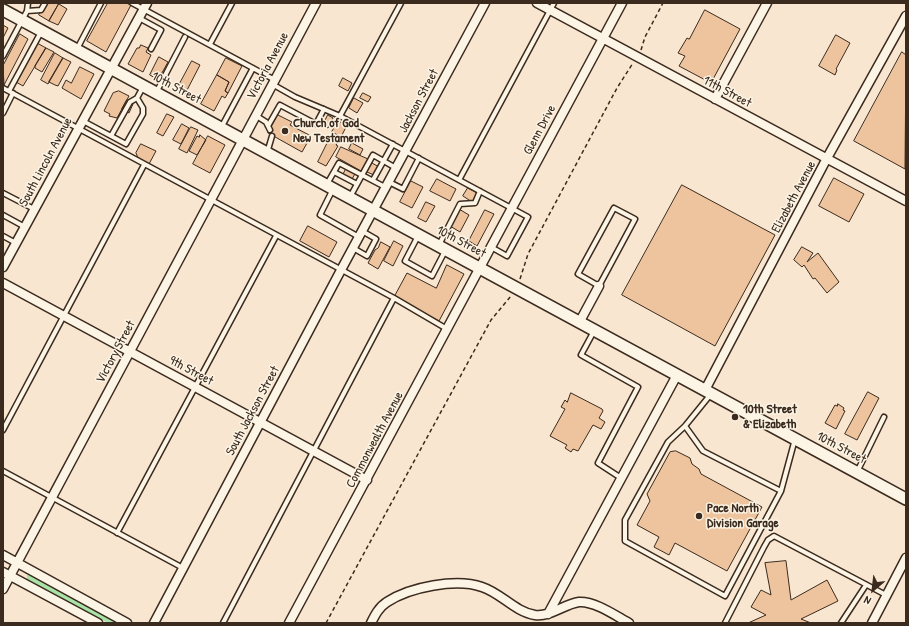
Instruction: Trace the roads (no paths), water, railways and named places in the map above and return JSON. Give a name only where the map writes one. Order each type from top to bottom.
[{"type":"street","name":"Victoria Avenue","points":[[242,140],[316,3]]},
{"type":"street","name":"Jackson Street","points":[[373,211],[485,3]]},
{"type":"street","name":"11th Street","points":[[537,3],[552,7],[603,39],[906,201]]},
{"type":"street","name":"Glenn Drive","points":[[480,268],[622,3]]},
{"type":"street","points":[[715,99],[767,3]]},
{"type":"street","name":"South Lincoln Avenue","points":[[3,267],[145,6]]},
{"type":"street","name":"10th Street","points":[[3,10],[25,15],[42,31],[111,69],[906,499]]},
{"type":"street","name":"Elizabeth Avenue","points":[[708,392],[828,158],[906,16]]},
{"type":"street","name":"Victory Street","points":[[3,589],[7,574],[17,563],[242,140]]},
{"type":"street","name":"South Jackson Street","points":[[154,623],[373,211]]},
{"type":"street","name":"Commonwealth Avenue","points":[[289,623],[480,268]]},
{"type":"street","name":"9th Street","points":[[3,283],[367,480]]},
{"type":"street","points":[[579,323],[599,286]]},
{"type":"street","points":[[548,614],[677,375]]},
{"type":"street","points":[[3,555],[127,623]]},
{"type":"street","points":[[872,623],[906,558]]},
{"type":"street","points":[[7,574],[98,623]]},
{"type":"street","points":[[371,623],[378,609],[387,602],[404,594],[443,584],[467,584],[482,587],[523,611],[536,615],[548,614],[579,602],[601,607],[629,623]]},
{"type":"lane","points":[[3,56],[25,15],[28,3]]},
{"type":"lane","points":[[25,15],[41,10],[44,3]]},
{"type":"lane","points":[[77,50],[101,3]]},
{"type":"lane","points":[[132,3],[145,6],[253,68],[273,82],[393,144],[528,218],[507,256],[491,247]]},
{"type":"lane","points":[[210,44],[232,3]]},
{"type":"lane","points":[[340,116],[400,3]]},
{"type":"lane","points":[[459,180],[552,7]]},
{"type":"lane","points":[[139,18],[161,30],[151,49]]},
{"type":"lane","points":[[3,113],[11,92],[42,31]]},
{"type":"lane","points":[[156,93],[185,37]]},
{"type":"lane","points":[[221,128],[253,68]]},
{"type":"lane","points":[[111,136],[131,100],[137,98],[143,86]]},
{"type":"lane","points":[[3,88],[276,236],[394,298],[448,330]]},
{"type":"lane","points":[[82,120],[126,144],[143,114],[143,108],[137,98]]},
{"type":"lane","points":[[255,115],[269,128],[280,105],[316,124],[324,109]]},
{"type":"lane","points":[[267,153],[272,136]]},
{"type":"lane","points":[[373,180],[393,144]]},
{"type":"lane","points":[[350,198],[373,156],[396,168]]},
{"type":"lane","points":[[353,248],[367,256],[376,239],[361,234],[320,215],[334,172],[340,162],[373,180],[402,189],[419,158]]},
{"type":"lane","points":[[3,430],[144,165]]},
{"type":"lane","points":[[334,172],[357,184]]},
{"type":"lane","points":[[419,235],[406,261],[432,276],[460,204],[475,203],[480,192]]},
{"type":"lane","points":[[3,193],[34,209]]},
{"type":"lane","points":[[614,208],[635,220],[599,286],[578,274],[614,208]]},
{"type":"lane","points":[[3,215],[25,226]]},
{"type":"lane","points":[[3,236],[16,243]]},
{"type":"lane","points":[[118,533],[194,387],[276,236]]},
{"type":"lane","points":[[223,623],[394,298]]},
{"type":"lane","points":[[594,330],[581,355],[638,387],[598,463],[622,478]]},
{"type":"lane","points":[[708,392],[685,426],[668,442],[625,520],[625,542],[725,596],[781,491],[795,438]]},
{"type":"lane","points":[[857,472],[884,417]]},
{"type":"lane","points":[[685,426],[703,451],[781,491]]},
{"type":"lane","points":[[3,471],[183,568]]},
{"type":"lane","points":[[725,623],[764,547],[768,540],[774,536],[886,596]]},
{"type":"lane","points":[[841,623],[866,585]]},
{"type":"place","name":"Church of God New Testament","points":[[285,131]]},
{"type":"place","name":"10th Street & Elizabeth","points":[[735,417]]},
{"type":"place","name":"Pace North Division Garage","points":[[699,516]]}]
